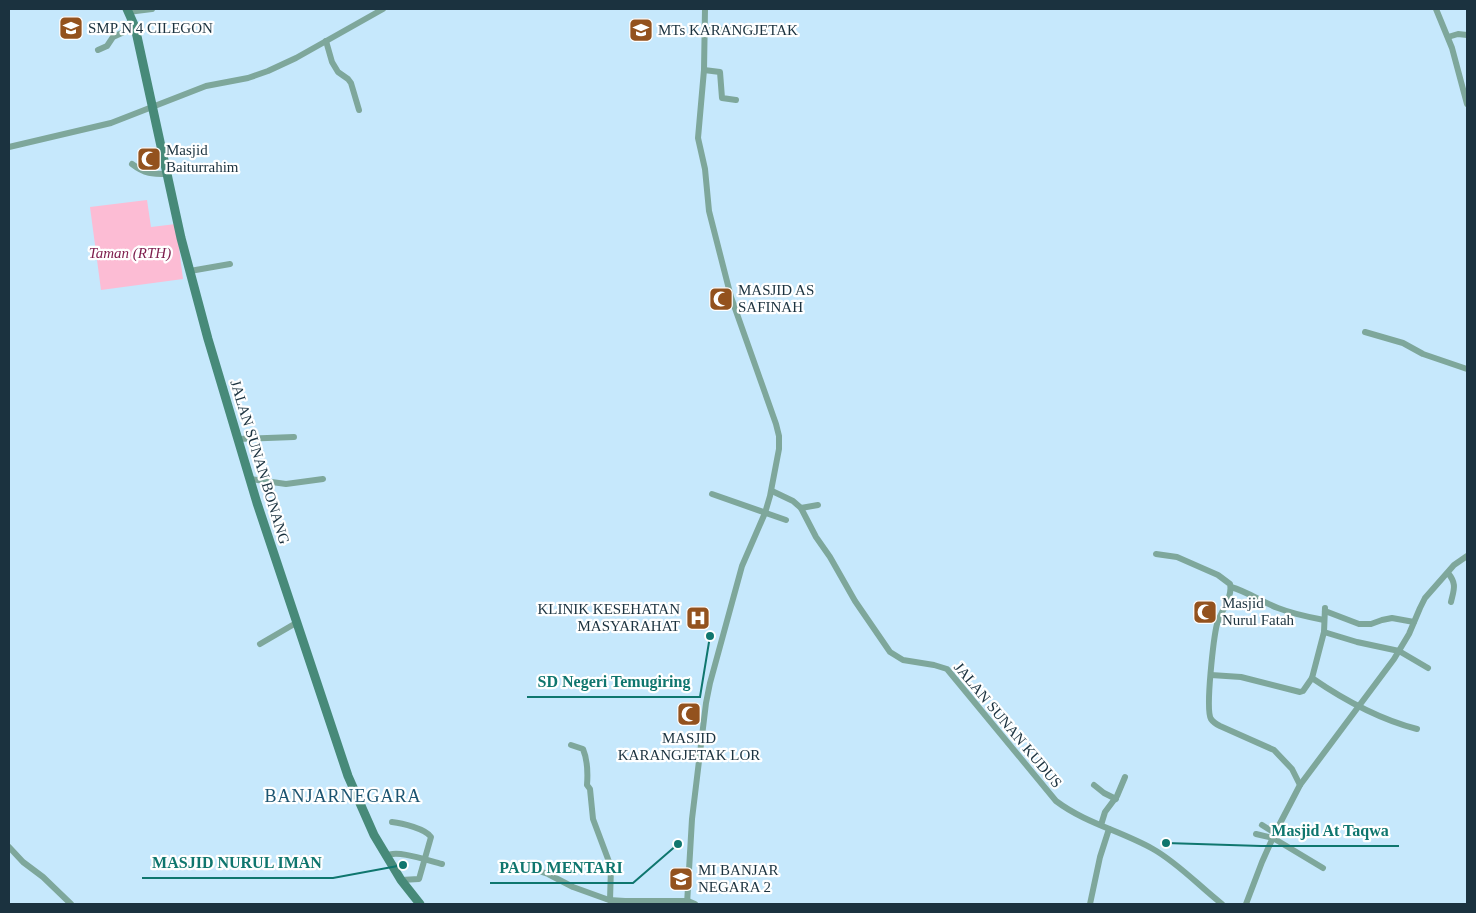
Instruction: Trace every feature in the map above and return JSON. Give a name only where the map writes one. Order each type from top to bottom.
[{"type":"street","points":[[127,10],[152,9]]},
{"type":"street","points":[[9,146],[111,123],[206,86],[248,78],[268,71],[296,58],[383,9]]},
{"type":"street","points":[[688,903],[692,819],[706,703],[742,566],[766,512],[772,491],[779,443],[778,430],[731,298],[710,211],[705,169],[698,138],[704,70],[705,9]]},
{"type":"street","points":[[1436,9],[1452,48],[1467,104]]},
{"type":"street","name":"JALAN SUNAN BONANG","points":[[127,10],[135,28],[181,238],[208,338],[296,623],[348,776],[374,835],[401,880],[420,904]]},
{"type":"street","points":[[98,50],[107,46],[113,36],[135,28]]},
{"type":"street","points":[[705,30],[756,30]]},
{"type":"street","points":[[1448,37],[1458,34],[1467,35]]},
{"type":"street","points":[[326,41],[332,62],[338,72],[351,83],[359,110]]},
{"type":"street","points":[[704,70],[720,72],[722,98],[736,100]]},
{"type":"street","points":[[132,164],[140,171],[148,174],[168,174]]},
{"type":"street","points":[[190,271],[230,264]]},
{"type":"street","points":[[1365,332],[1403,343],[1423,354],[1467,370]]},
{"type":"street","points":[[238,439],[294,436]]},
{"type":"street","points":[[250,479],[286,484],[323,479]]},
{"type":"street","points":[[772,491],[794,501],[801,508],[818,505]]},
{"type":"street","points":[[712,494],[786,520]]},
{"type":"street","name":"JALAN SUNAN KUDUS","points":[[801,508],[816,538],[830,557],[855,601],[890,652],[903,660],[946,669],[1056,801],[1073,813],[1135,840],[1165,856],[1222,904]]},
{"type":"street","points":[[1156,554],[1173,556],[1189,562],[1226,580],[1230,584],[1231,588],[1216,628],[1211,675],[1210,717],[1212,721],[1274,750],[1292,769],[1300,785]]},
{"type":"street","points":[[1255,904],[1247,902],[1274,835],[1300,785],[1399,652],[1426,598],[1457,563],[1467,556]]},
{"type":"street","points":[[1448,573],[1455,585],[1451,602]]},
{"type":"street","points":[[1231,588],[1243,591],[1277,608],[1324,620]]},
{"type":"street","points":[[1211,675],[1241,678],[1300,692],[1303,691],[1312,678],[1324,632],[1325,609],[1358,624],[1370,624],[1392,618],[1414,622]]},
{"type":"street","points":[[260,644],[296,623]]},
{"type":"street","points":[[1324,632],[1399,652],[1428,668]]},
{"type":"street","points":[[1312,678],[1359,708],[1399,725],[1416,729]]},
{"type":"street","points":[[571,745],[583,750],[586,759],[588,770],[587,785],[590,789],[593,818],[611,868],[610,900]]},
{"type":"street","points":[[1101,825],[1105,812],[1116,799],[1125,777]]},
{"type":"street","points":[[1094,785],[1116,799]]},
{"type":"street","points":[[392,822],[402,823],[430,834],[431,837],[418,879],[401,880]]},
{"type":"street","points":[[1262,825],[1323,868]]},
{"type":"street","points":[[1090,904],[1100,857],[1109,829]]},
{"type":"street","points":[[1256,834],[1274,835]]},
{"type":"street","points":[[9,847],[23,862],[43,876],[71,904]]},
{"type":"street","points":[[386,856],[399,854],[442,864]]},
{"type":"street","points":[[533,869],[548,874],[573,887],[610,900],[695,904]]},
{"type":"green space","name":"Taman (RTH)","points":[[147,200],[151,227],[176,224],[183,279],[101,290],[90,207]]},
{"type":"place","name":"SMP N 4 CILEGON","points":[[71,28]]},
{"type":"place","name":"MTs KARANGJETAK","points":[[641,30]]},
{"type":"place","name":"Masjid Baiturrahim","points":[[149,159]]},
{"type":"place","name":"MASJID AS SAFINAH","points":[[721,299]]},
{"type":"place","name":"Masjid Nurul Fatah","points":[[1205,612]]},
{"type":"place","name":"KLINIK KESEHATAN MASYARAHAT","points":[[698,618]]},
{"type":"place","name":"SD Negeri Temugiring","points":[[710,636]]},
{"type":"place","name":"MASJID KARANGJETAK LOR","points":[[689,714]]},
{"type":"place","name":"Masjid At Taqwa","points":[[1166,843]]},
{"type":"place","name":"PAUD MENTARI","points":[[678,844]]},
{"type":"place","name":"MASJID NURUL IMAN","points":[[403,865]]},
{"type":"place","name":"MI BANJAR NEGARA 2","points":[[681,879]]},
{"type":"district","name":"BANJARNEGARA","points":[[343,796]]}]
